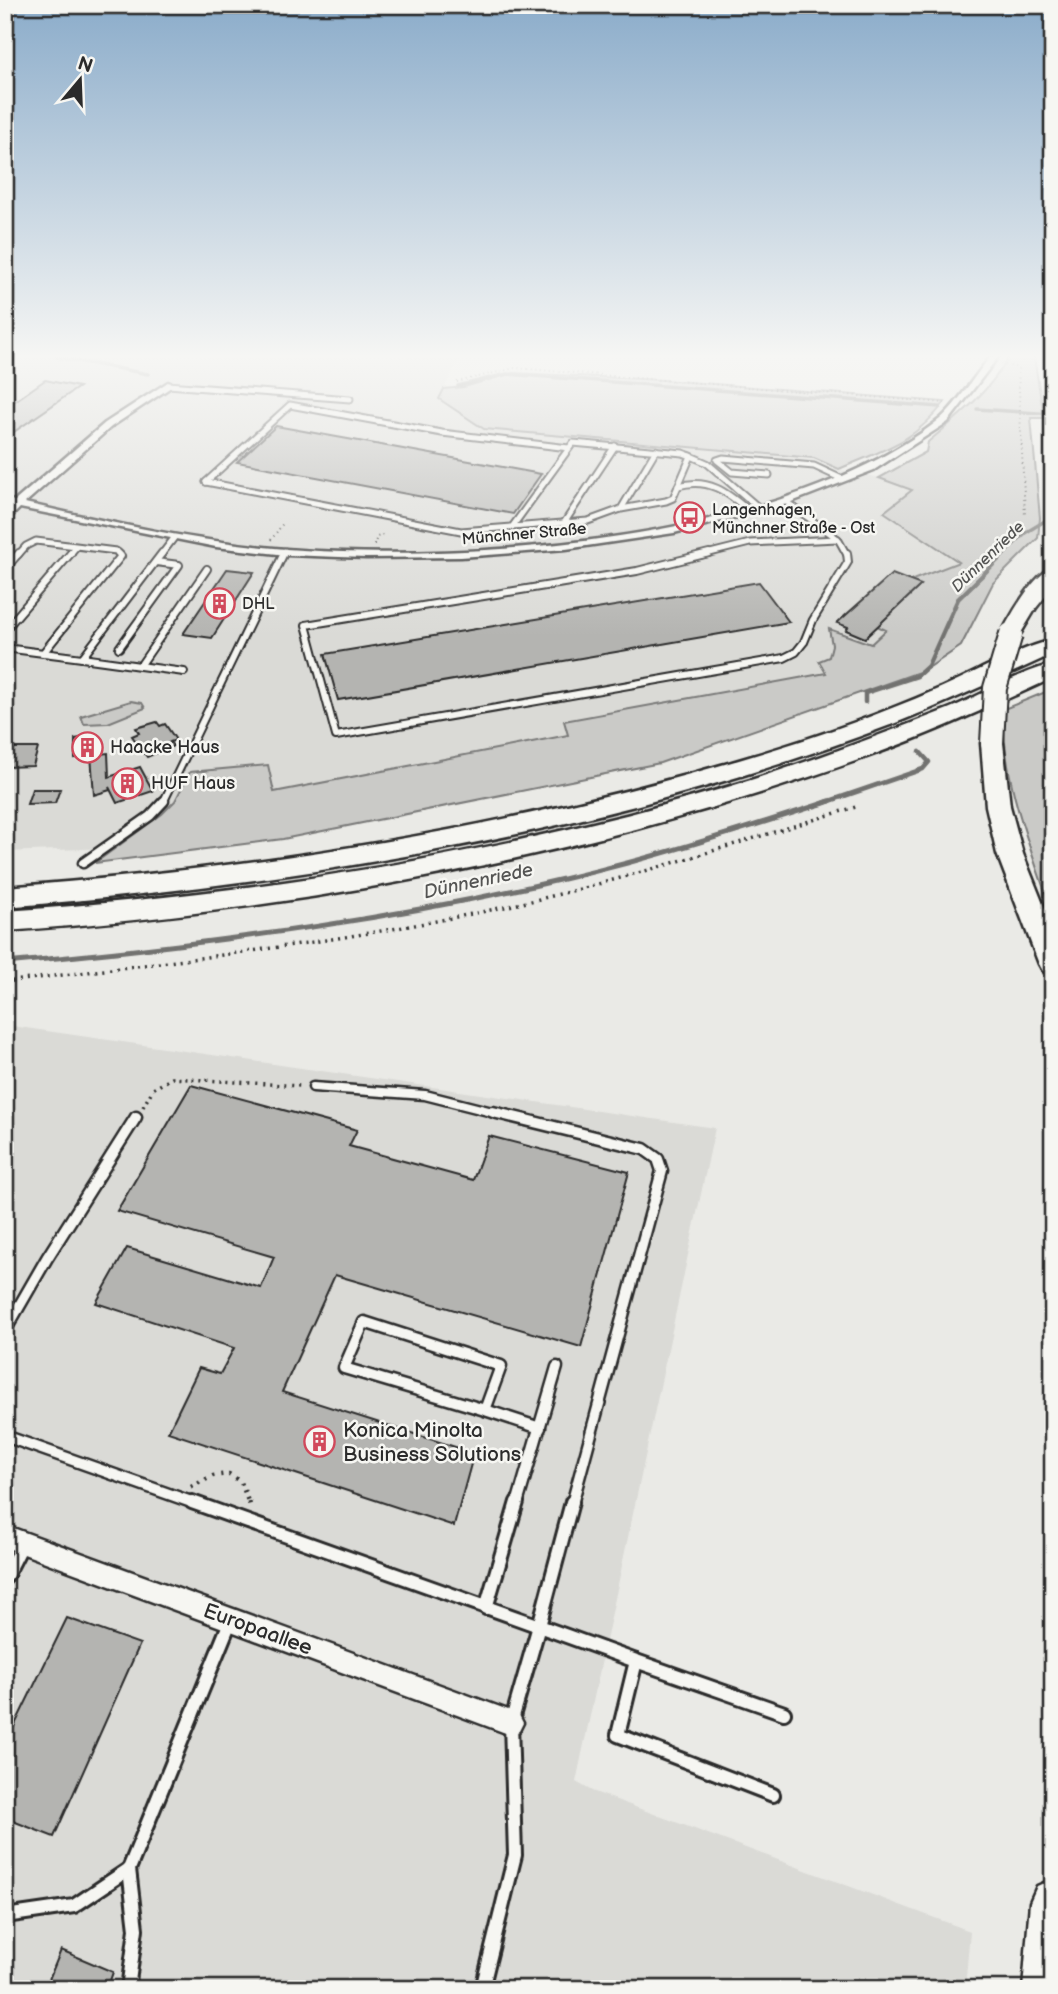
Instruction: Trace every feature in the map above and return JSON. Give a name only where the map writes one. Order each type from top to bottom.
[{"type":"highway","points":[[1053,574],[1027,606],[1011,635],[996,673],[991,706],[998,806],[1010,853],[1053,964]]},
{"type":"highway","points":[[5,897],[142,885],[311,863],[429,842],[592,807],[741,767],[863,727],[1053,646]]},
{"type":"highway","points":[[5,921],[179,904],[312,886],[442,865],[609,827],[761,785],[883,743],[1001,695],[1053,670]]},
{"type":"highway","points":[[1048,1989],[1053,1902]]},
{"type":"street","points":[[5,520],[17,505],[80,450]]},
{"type":"street","name":"Münchner Straße","points":[[5,502],[174,538],[285,551],[394,556],[538,550],[652,534],[754,510],[842,479],[901,450]]},
{"type":"street","points":[[5,509],[17,505]]},
{"type":"street","name":"Europaallee","points":[[14,1539],[511,1723]]},
{"type":"lane","points":[[241,450],[206,482],[461,531],[588,521],[621,509],[666,501],[673,498],[691,456]]},
{"type":"lane","points":[[512,527],[568,450]]},
{"type":"lane","points":[[564,523],[612,450]]},
{"type":"lane","points":[[656,450],[684,453],[707,463],[754,510]]},
{"type":"lane","points":[[621,509],[656,450]]},
{"type":"lane","points":[[769,475],[732,472],[717,460],[723,458],[814,466],[842,479]]},
{"type":"lane","points":[[678,486],[689,481],[711,483],[754,510]]},
{"type":"lane","points":[[785,501],[838,539],[847,552],[848,562],[796,652],[784,658],[336,736],[306,625],[637,571],[750,543],[838,539]]},
{"type":"lane","points":[[82,658],[174,538]]},
{"type":"lane","points":[[5,569],[26,546],[36,541],[116,551],[121,556],[43,653]]},
{"type":"lane","points":[[5,630],[76,547]]},
{"type":"lane","points":[[83,863],[150,816],[164,801],[285,551]]},
{"type":"lane","points":[[119,648],[179,565],[156,562]]},
{"type":"lane","points":[[140,666],[207,569]]},
{"type":"lane","points":[[5,648],[184,672]]},
{"type":"lane","points":[[313,1087],[425,1095],[644,1149],[658,1159],[662,1171],[511,1723],[515,1855],[482,1989]]},
{"type":"lane","points":[[5,1331],[47,1258],[136,1117]]},
{"type":"lane","points":[[485,1410],[501,1366],[364,1322],[344,1368],[540,1428]]},
{"type":"lane","points":[[486,1608],[557,1367]]},
{"type":"lane","points":[[5,1436],[784,1713]]},
{"type":"lane","points":[[5,1578],[14,1539]]},
{"type":"lane","points":[[128,1989],[137,1950],[136,1907],[129,1869],[231,1619]]},
{"type":"lane","points":[[636,1661],[618,1735],[773,1795]]},
{"type":"lane","points":[[5,1916],[74,1906],[129,1869]]},
{"type":"path","points":[[1021,450],[1025,516]]},
{"type":"path","points":[[270,542],[284,522]]},
{"type":"path","points":[[373,547],[376,537],[385,534]]},
{"type":"path","points":[[5,982],[287,948],[517,904],[640,872],[859,806]]},
{"type":"path","points":[[136,1117],[153,1089],[172,1078],[313,1087]]},
{"type":"path","points":[[173,1496],[216,1474],[232,1474],[244,1484],[256,1525]]},
{"type":"shaded area","points":[[5,450],[724,450],[814,458],[839,469],[885,479],[1011,530],[925,666],[653,761],[388,819],[161,846],[5,852]]},
{"type":"shaded area","points":[[724,450],[884,450],[839,469],[814,458]]},
{"type":"shaded area","points":[[1034,450],[1040,518],[1038,538],[993,583],[961,646],[925,670],[660,763],[283,839],[95,863],[162,814],[175,801],[190,772],[268,765],[274,792],[568,735],[564,721],[826,673],[819,661],[829,657],[832,645],[829,629],[871,644],[886,630],[877,626],[921,585],[910,581],[959,562],[884,512],[912,490],[879,478],[926,452]]},
{"type":"shaded area","points":[[1053,689],[1053,915],[1012,788],[1004,735],[1004,709]]},
{"type":"shaded area","points":[[131,701],[142,703],[145,708],[108,723],[84,724],[81,716]]},
{"type":"shaded area","points":[[5,1025],[715,1128],[576,1782],[592,1791],[970,1931],[965,1989],[5,1989]]},
{"type":"building","points":[[250,450],[409,450],[541,474],[513,514],[237,462]]},
{"type":"building","name":"DHL","points":[[227,569],[254,572],[212,638],[183,634]]},
{"type":"building","points":[[892,574],[921,585],[865,638],[837,623]]},
{"type":"building","points":[[759,582],[789,622],[338,700],[325,654]]},
{"type":"building","points":[[157,722],[160,726],[165,724],[176,740],[170,742],[173,746],[147,757],[132,736],[139,733],[136,728]]},
{"type":"building","name":"Haacke Haus","points":[[98,736],[99,754],[75,758],[75,739]]},
{"type":"building","points":[[13,748],[38,748],[33,766],[6,767]]},
{"type":"building","name":"HUF Haus","points":[[108,753],[109,777],[140,767],[153,791],[117,803],[109,787],[110,790],[94,795],[91,755]]},
{"type":"building","points":[[32,789],[60,789],[55,803],[27,804]]},
{"type":"building","points":[[191,1085],[357,1130],[349,1146],[473,1180],[489,1136],[629,1172],[581,1347],[335,1275],[282,1392],[474,1453],[454,1526],[168,1432],[199,1368],[220,1374],[234,1348],[96,1303],[127,1248],[261,1288],[274,1257],[117,1211]]},
{"type":"building","points":[[67,1618],[140,1644],[54,1837],[5,1818],[5,1745]]},
{"type":"building","points":[[61,1950],[113,1972],[107,1989],[45,1989]]},
{"type":"waterway","name":"Dünnenriede","points":[[1005,553],[1025,533],[1053,516]]},
{"type":"waterway","name":"Dünnenriede","points":[[865,702],[865,693],[917,676],[928,666],[958,599],[1005,553]]},
{"type":"waterway","name":"Dünnenriede","points":[[827,802],[923,769],[929,762],[920,752]]},
{"type":"waterway","name":"Dünnenriede","points":[[5,963],[240,937],[474,899],[652,856],[827,802]]},
{"type":"place","name":"Langenhagen, Münchner Straße - Ost","points":[[689,518]]},
{"type":"place","name":"DHL","points":[[219,603]]},
{"type":"place","name":"Haacke Haus","points":[[87,747]]},
{"type":"place","name":"HUF Haus","points":[[128,783]]},
{"type":"place","name":"Konica Minolta Business Solutions","points":[[320,1442]]}]
